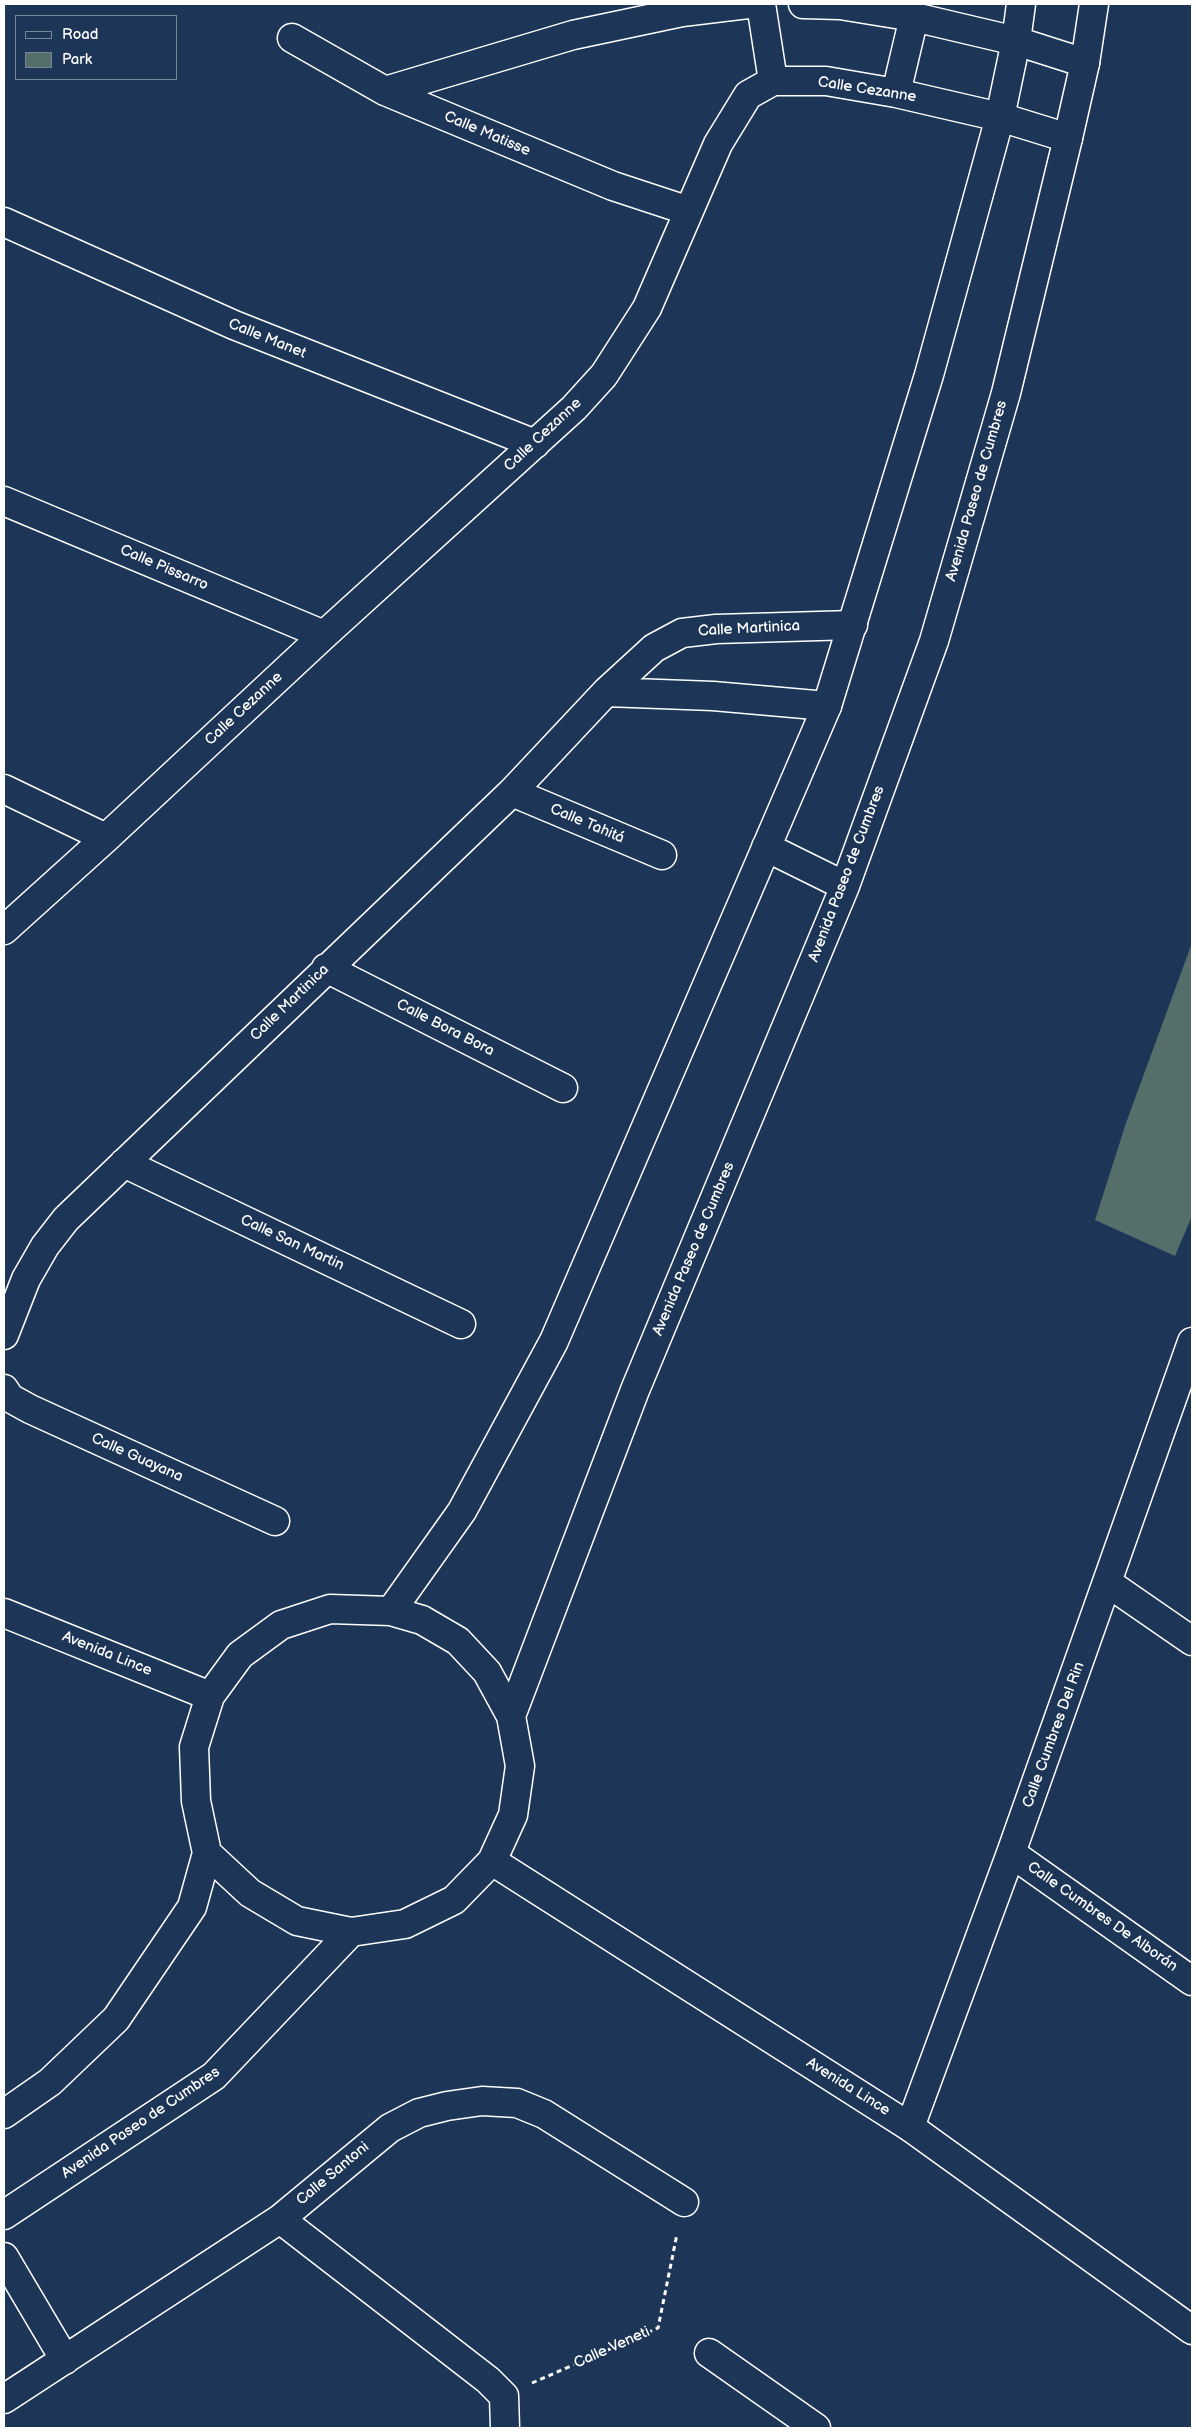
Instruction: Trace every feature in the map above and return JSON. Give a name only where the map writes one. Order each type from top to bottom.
[{"type":"street","points":[[385,91],[573,35],[682,12],[748,4]]},
{"type":"street","points":[[761,4],[773,81]]},
{"type":"street","points":[[803,4],[840,5],[914,17],[1016,41],[1085,63]]},
{"type":"street","points":[[391,1611],[462,1510],[554,1341],[827,706],[929,375],[1000,117],[1016,41],[1021,4]]},
{"type":"street","name":"Avenida Paseo de Cumbres","points":[[511,1716],[635,1390],[845,886],[934,641],[1006,393],[1085,63],[1094,4]]},
{"type":"street","points":[[896,93],[914,17]]},
{"type":"street","name":"Calle Matisse","points":[[292,38],[385,91],[613,186],[689,211]]},
{"type":"street","name":"Calle Cezanne","points":[[4,930],[574,408],[604,375],[627,342],[647,308],[718,144],[748,95],[773,81],[826,81],[896,93],[1000,117],[1068,138]]},
{"type":"street","name":"Calle Manet","points":[[4,222],[234,325],[535,444]]},
{"type":"street","name":"Calle Pissarro","points":[[4,501],[324,635]]},
{"type":"street","name":"Calle Martinica","points":[[4,1335],[26,1280],[45,1246],[66,1219],[512,792],[606,692],[654,648],[682,634],[716,629],[853,626]]},
{"type":"street","points":[[606,692],[713,696],[827,706]]},
{"type":"street","points":[[4,789],[106,838]]},
{"type":"street","name":"Calle Tahitá","points":[[512,792],[662,855]]},
{"type":"street","points":[[766,847],[845,886]]},
{"type":"street","name":"Calle Bora Bora","points":[[326,968],[563,1088]]},
{"type":"street","name":"Calle San Martin","points":[[124,1163],[461,1324]]},
{"type":"street","name":"Calle Cumbres Del Rin","points":[[910,2126],[1108,1584],[1192,1342]]},
{"type":"street","name":"Calle Guayana","points":[[4,1389],[10,1398],[30,1409],[275,1521]]},
{"type":"street","points":[[1108,1584],[1192,1640]]},
{"type":"street","points":[[4,2114],[50,2082],[116,2019],[192,1906],[207,1853],[196,1801],[194,1747],[210,1696],[240,1655],[281,1624],[330,1609],[391,1611],[422,1620],[458,1641],[487,1672],[511,1716],[520,1766],[517,1790],[513,1815],[492,1860],[454,1900],[405,1924],[351,1932],[297,1921],[250,1893],[207,1853]]},
{"type":"street","name":"Avenida Lince","points":[[4,1613],[210,1696]]},
{"type":"street","name":"Calle Cumbres De Alborán","points":[[1011,1853],[1192,1981]]},
{"type":"street","name":"Avenida Lince","points":[[492,1860],[910,2126],[1192,2330]]},
{"type":"street","name":"Avenida Paseo de Cumbres","points":[[4,2215],[214,2076],[351,1932]]},
{"type":"street","name":"Calle Santoni","points":[[4,2400],[280,2219],[390,2128],[419,2113],[447,2106],[482,2101],[517,2103],[544,2114],[684,2202]]},
{"type":"street","points":[[280,2219],[488,2380],[504,2396],[505,2428]]},
{"type":"street","points":[[4,2257],[65,2360]]},
{"type":"street","points":[[709,2353],[816,2428]]},
{"type":"path","name":"Calle Veneti","points":[[504,2396],[658,2328],[684,2202]]},
{"type":"green space","points":[[1192,943],[1192,1216],[1175,1256],[1095,1220],[1126,1123]]}]
